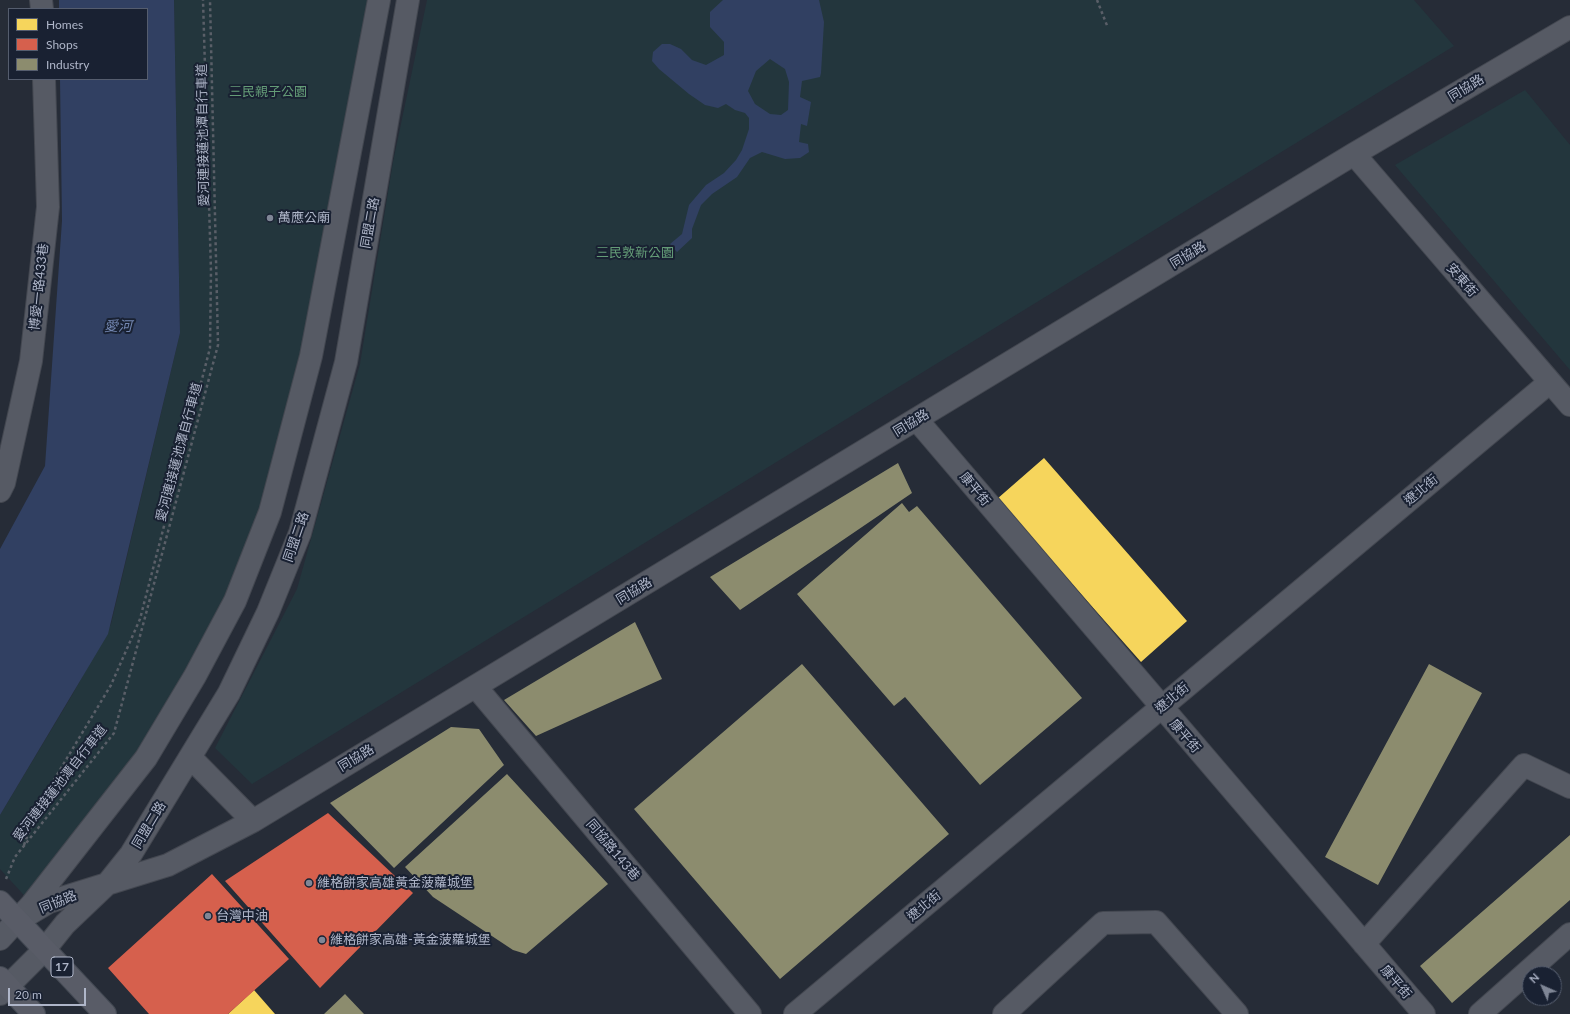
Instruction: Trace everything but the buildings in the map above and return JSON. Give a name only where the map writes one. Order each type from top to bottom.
[{"type":"main road","name":"17","points":[[0,902],[105,1014]]},
{"type":"main road","points":[[3,986],[34,1014]]},
{"type":"street","points":[[0,939],[18,920],[146,758],[195,676],[235,601],[270,512],[311,356],[379,0]]},
{"type":"street","name":"同盟二路","points":[[3,986],[45,949],[66,924],[107,884],[131,854],[229,693],[268,612],[300,533],[346,362],[408,0]]},
{"type":"street","name":"同協路","points":[[18,920],[49,902],[168,865],[253,821],[1354,154],[1570,28]]},
{"type":"street","name":"博愛一路433巷","points":[[0,491],[4,483],[31,361],[48,207],[44,80]]},
{"type":"street","name":"安東街","points":[[1354,154],[1570,405]]},
{"type":"street","name":"遼北街","points":[[795,1014],[1550,382]]},
{"type":"street","name":"康平街","points":[[917,420],[1161,708],[1424,1014]]},
{"type":"street","name":"同協路143巷","points":[[476,687],[750,1014]]},
{"type":"street","points":[[190,757],[253,821]]},
{"type":"street","points":[[1364,944],[1524,765],[1570,787]]},
{"type":"street","points":[[1004,1014],[1103,923],[1156,922],[1237,1014]]},
{"type":"street","points":[[1480,1014],[1570,934]]},
{"type":"path","points":[[23,847],[40,803],[111,686],[140,619],[210,348],[210,271],[203,0]]},
{"type":"path","name":"愛河連接蓮池潭自行車道","points":[[10,868],[15,857],[114,733],[218,345],[210,0]]},
{"type":"path","points":[[1097,0],[1108,28]]},
{"type":"green space","name":"三民親子公園","points":[[174,0],[381,0],[278,482],[202,663],[32,904],[0,869],[0,815],[71,697],[111,624],[180,333]]},
{"type":"green space","name":"三民敦新公園","points":[[427,0],[1414,0],[1454,46],[252,784],[215,748],[297,589],[360,364],[393,162]]},
{"type":"green space","points":[[1525,90],[1570,145],[1570,370],[1395,165]]},
{"type":"water","name":"愛河","points":[[59,0],[174,0],[180,333],[108,634],[0,815],[0,549],[45,466],[62,221],[60,80],[148,80],[148,8],[59,8]]},
{"type":"water","points":[[723,0],[819,0],[824,22],[821,73],[820,77],[802,81],[800,97],[811,102],[807,126],[801,124],[799,142],[808,144],[809,152],[800,158],[785,159],[762,152],[750,158],[737,177],[712,194],[701,205],[692,229],[692,238],[677,252],[670,244],[682,234],[689,205],[706,185],[724,173],[736,160],[742,150],[749,129],[749,118],[745,113],[735,110],[726,104],[718,108],[705,105],[689,94],[659,69],[652,61],[653,52],[662,44],[670,44],[681,49],[692,60],[706,65],[724,55],[724,42],[710,27],[710,12]],"holes":[[[770,59],[785,69],[789,82],[788,110],[781,115],[770,114],[755,104],[748,91],[756,71]]]},
{"type":"place","name":"萬應公廟","points":[[270,218]]},
{"type":"place","name":"維格餅家高雄黃金菠蘿城堡","points":[[309,883]]},
{"type":"place","name":"台灣中油","points":[[208,916]]},
{"type":"place","name":"維格餅家高雄-黃金菠蘿城堡","points":[[322,940]]}]
